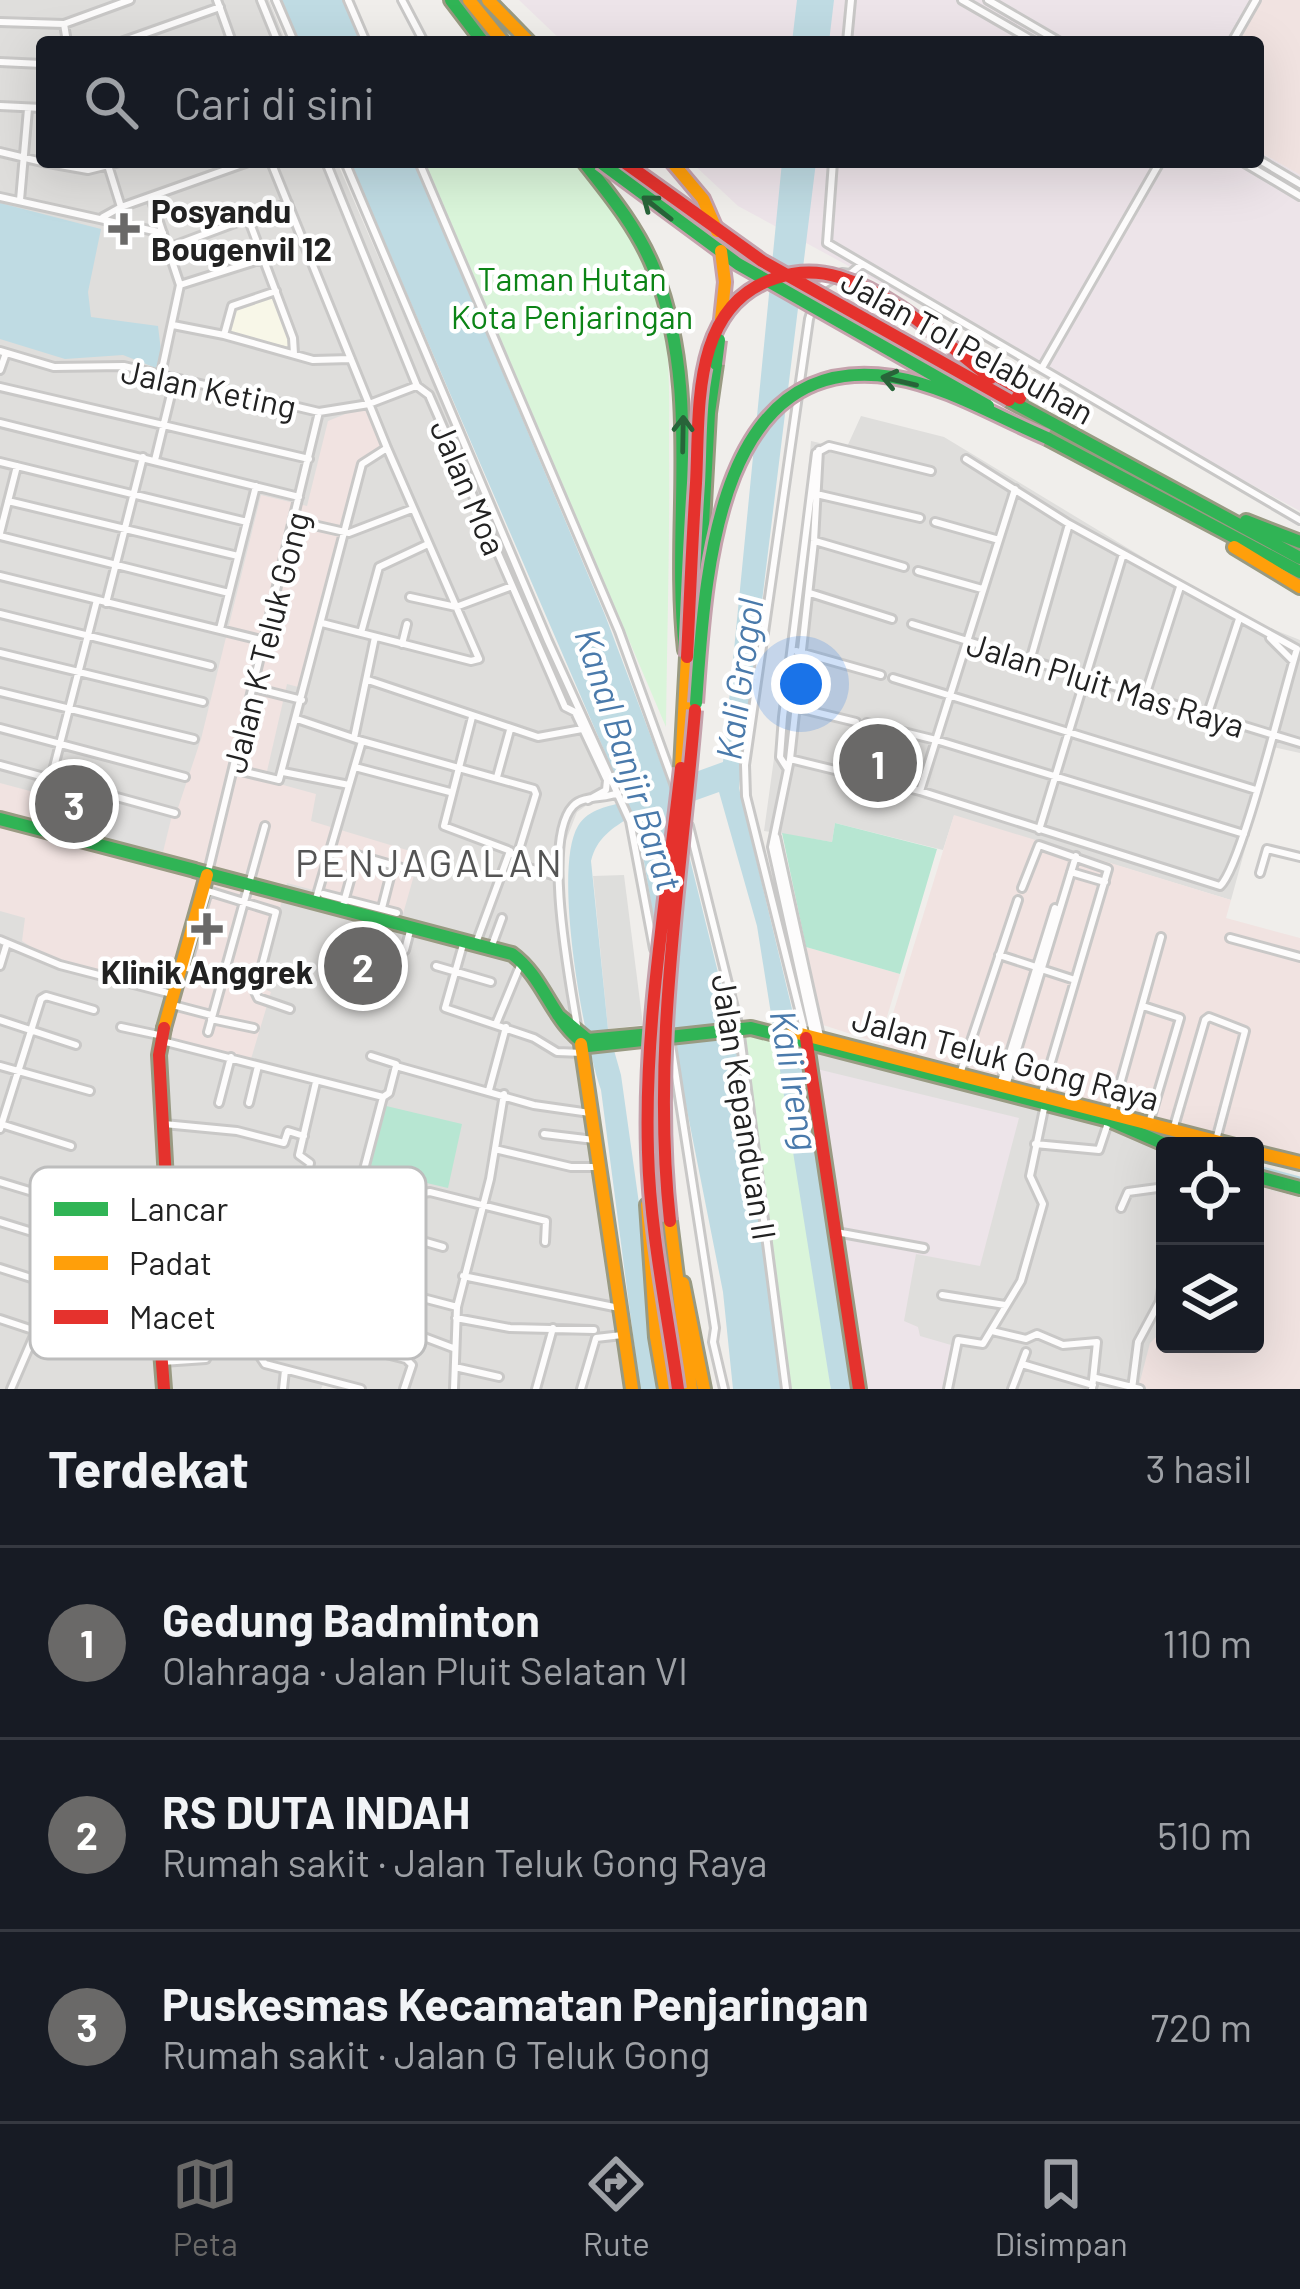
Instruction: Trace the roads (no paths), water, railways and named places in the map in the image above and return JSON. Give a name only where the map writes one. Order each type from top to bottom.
[{"type":"main road","points":[[451,0],[491,36]]},
{"type":"main road","points":[[469,0],[492,36]]},
{"type":"main road","points":[[488,0],[523,36]]},
{"type":"main road","points":[[590,168],[605,184],[659,272],[676,330],[682,381],[681,613],[687,657]]},
{"type":"main road","points":[[608,168],[676,222],[779,289],[1047,438]]},
{"type":"main road","name":"Jalan Tol Pelabuhan","points":[[632,168],[685,210],[800,285],[1300,558]]},
{"type":"main road","points":[[679,168],[710,214],[724,282],[709,413],[695,709]]},
{"type":"main road","points":[[665,1389],[647,1226],[652,1009],[679,793],[700,410],[717,326],[758,285],[802,272],[854,283],[1076,436]]},
{"type":"main road","points":[[691,1389],[663,1147],[665,1007],[704,622],[728,483],[744,445],[772,410],[814,384],[847,377],[888,376],[1047,438]]},
{"type":"main road","name":"Jalan Tol Pelabuhan","points":[[1047,438],[1300,572]]},
{"type":"main road","points":[[1190,499],[1300,542]]},
{"type":"main road","points":[[1169,504],[1300,587]]},
{"type":"main road","points":[[0,819],[223,878],[344,904],[523,960],[561,1026],[583,1041],[632,1389]]},
{"type":"main road","points":[[166,1167],[159,1062],[162,1038],[203,872]]},
{"type":"main road","name":"Jalan Teluk Gong Raya","points":[[583,1041],[736,1025],[774,1030],[1162,1133]]},
{"type":"main road","points":[[809,1038],[860,1389]]},
{"type":"main road","name":"Jalan Teluk Gong Raya","points":[[959,1077],[1003,1085],[1043,1100]]},
{"type":"main road","points":[[1264,1153],[1300,1163]]},
{"type":"main road","points":[[648,1159],[678,1389]]},
{"type":"main road","points":[[1264,1178],[1300,1188]]},
{"type":"main road","points":[[672,1241],[693,1321],[704,1389]]},
{"type":"main road","points":[[162,1359],[164,1389]]},
{"type":"street","points":[[87,0],[92,14]]},
{"type":"street","points":[[0,22],[64,24],[129,0]]},
{"type":"street","points":[[261,0],[276,36]]},
{"type":"street","points":[[276,0],[291,36]]},
{"type":"street","points":[[349,0],[364,36]]},
{"type":"street","points":[[402,0],[421,36]]},
{"type":"street","points":[[848,36],[851,0]]},
{"type":"street","points":[[962,0],[1025,36]]},
{"type":"street","points":[[988,0],[1050,36]]},
{"type":"street","points":[[1235,36],[1256,0]]},
{"type":"street","points":[[136,36],[219,4],[228,36]]},
{"type":"street","points":[[64,24],[67,36]]},
{"type":"street","points":[[0,62],[36,64]]},
{"type":"street","points":[[0,106],[36,109]]},
{"type":"street","points":[[20,200],[28,109]]},
{"type":"street","points":[[0,152],[36,161]]},
{"type":"street","points":[[1264,163],[1300,184]]},
{"type":"street","points":[[109,168],[121,206]]},
{"type":"street","points":[[100,219],[121,206],[232,168]]},
{"type":"street","points":[[273,168],[478,661],[322,623]]},
{"type":"street","name":"Jalan Moa","points":[[328,168],[417,386],[429,395],[565,707],[575,712],[607,782],[606,790],[588,800]]},
{"type":"street","points":[[347,168],[630,821],[650,910],[664,1036],[724,1389]]},
{"type":"street","name":"Jalan Kepanduan II","points":[[422,168],[619,631],[694,841],[736,1025],[786,1389]]},
{"type":"street","points":[[832,168],[825,239],[853,269],[1042,366],[1300,520]]},
{"type":"street","points":[[1042,366],[1157,168]]},
{"type":"street","points":[[1253,168],[1300,196]]},
{"type":"street","points":[[0,197],[163,233]]},
{"type":"street","points":[[151,198],[180,285],[161,374]]},
{"type":"street","points":[[168,248],[288,203]]},
{"type":"street","points":[[248,218],[293,338],[294,354]]},
{"type":"street","points":[[180,285],[263,259]]},
{"type":"street","points":[[809,1038],[744,779],[809,319],[819,287],[853,269]]},
{"type":"street","points":[[224,335],[232,306],[276,291]]},
{"type":"street","points":[[173,326],[321,361],[351,358]]},
{"type":"street","points":[[0,370],[3,352]]},
{"type":"street","name":"Jalan Keting","points":[[3,352],[54,367],[114,365],[319,412],[369,404],[417,386]]},
{"type":"street","points":[[154,460],[175,378]]},
{"type":"street","points":[[0,387],[309,459]]},
{"type":"street","name":"Jalan K Teluk Gong","points":[[203,872],[254,688],[319,412]]},
{"type":"street","points":[[0,423],[301,497]]},
{"type":"street","points":[[809,1038],[804,980],[775,835],[819,452],[829,446],[932,472]]},
{"type":"street","points":[[281,776],[362,464],[387,448]]},
{"type":"street","points":[[38,829],[88,635],[116,565],[143,457]]},
{"type":"street","points":[[862,777],[1220,886],[1244,834],[1298,650],[1070,524],[966,459]]},
{"type":"street","points":[[0,461],[247,522]]},
{"type":"street","points":[[16,466],[0,534],[230,593]]},
{"type":"street","points":[[220,629],[256,486]]},
{"type":"street","points":[[920,791],[1015,489]]},
{"type":"street","points":[[813,494],[920,518]]},
{"type":"street","points":[[8,501],[238,556]]},
{"type":"street","points":[[295,521],[345,533],[412,509]]},
{"type":"street","points":[[934,522],[999,540]]},
{"type":"street","points":[[1030,661],[1070,524]]},
{"type":"street","points":[[809,540],[904,567]]},
{"type":"street","points":[[361,633],[380,567],[428,544]]},
{"type":"street","points":[[1039,830],[1123,554]]},
{"type":"street","points":[[918,571],[982,590]]},
{"type":"street","points":[[0,576],[265,641]]},
{"type":"street","points":[[410,597],[455,607],[512,586]]},
{"type":"street","points":[[1145,696],[1180,587]]},
{"type":"street","points":[[804,593],[892,619]]},
{"type":"street","points":[[0,614],[211,666]]},
{"type":"street","points":[[1207,716],[1239,620]]},
{"type":"street","points":[[402,644],[407,624]]},
{"type":"street","name":"Jalan Pluit Mas Raya","points":[[912,625],[1300,742]]},
{"type":"street","points":[[1266,634],[1293,661]]},
{"type":"street","points":[[319,898],[354,767],[375,637]]},
{"type":"street","points":[[796,651],[881,675]]},
{"type":"street","points":[[0,652],[203,702]]},
{"type":"street","points":[[893,678],[1256,790]]},
{"type":"street","points":[[368,680],[510,730],[546,738],[582,730]]},
{"type":"street","points":[[254,688],[302,700]]},
{"type":"street","points":[[0,692],[194,739]]},
{"type":"street","points":[[789,706],[856,722]]},
{"type":"street","points":[[472,717],[444,826],[513,854],[530,868],[557,876]]},
{"type":"street","points":[[297,718],[534,789],[513,854],[455,972],[445,1008],[506,1027],[557,1052],[583,1041],[557,876],[568,813],[580,800],[619,795]]},
{"type":"street","points":[[867,723],[1244,834]]},
{"type":"street","points":[[0,728],[185,777]]},
{"type":"street","points":[[497,777],[510,730]]},
{"type":"street","points":[[786,762],[838,771]]},
{"type":"street","points":[[0,765],[175,813]]},
{"type":"street","points":[[354,767],[450,792]]},
{"type":"street","points":[[233,769],[349,785]]},
{"type":"street","points":[[208,1032],[220,976],[266,826]]},
{"type":"street","points":[[948,1389],[958,1340],[981,1345],[1021,1281],[1043,1204],[1031,1180],[1043,1100],[1107,867],[1037,845],[1022,888]]},
{"type":"street","points":[[1260,872],[1267,849],[1300,857]]},
{"type":"street","points":[[344,904],[357,855],[412,871]]},
{"type":"street","points":[[1003,1085],[1076,856]]},
{"type":"street","points":[[392,865],[381,914],[397,913]]},
{"type":"street","points":[[1071,872],[1105,882]]},
{"type":"street","points":[[208,891],[276,912],[258,984],[183,967],[208,891]]},
{"type":"street","points":[[959,1077],[1018,900]]},
{"type":"street","points":[[1039,968],[1055,908]]},
{"type":"street","points":[[491,948],[502,918]]},
{"type":"street","points":[[404,950],[411,927]]},
{"type":"street","points":[[1035,1144],[1099,1150],[1161,937]]},
{"type":"street","points":[[1230,938],[1300,957]]},
{"type":"street","points":[[0,966],[4,941],[60,965],[254,1028]]},
{"type":"street","points":[[999,955],[1075,980]]},
{"type":"street","points":[[496,1024],[523,960]]},
{"type":"street","points":[[436,967],[490,982]]},
{"type":"street","points":[[252,985],[258,998],[290,1009]]},
{"type":"street","points":[[71,1146],[1,1122],[43,996],[94,1010]]},
{"type":"street","points":[[1143,1006],[1180,1018],[1162,1133]]},
{"type":"street","points":[[1162,1133],[1209,1017],[1245,1031],[1217,1137]]},
{"type":"street","points":[[0,1020],[76,1045]]},
{"type":"street","points":[[121,1027],[383,1097]]},
{"type":"street","points":[[489,1090],[506,1027]]},
{"type":"street","points":[[371,1056],[563,1112],[593,1114]]},
{"type":"street","points":[[219,1103],[232,1057]]},
{"type":"street","points":[[365,1167],[383,1097],[397,1065]]},
{"type":"street","points":[[0,1066],[91,1091]]},
{"type":"street","points":[[249,1103],[258,1066]]},
{"type":"street","points":[[310,1167],[299,1155],[316,1082]]},
{"type":"street","points":[[454,1389],[457,1307],[504,1094]]},
{"type":"street","points":[[164,1124],[237,1131],[284,1143],[288,1132],[304,1136]]},
{"type":"street","points":[[544,1134],[597,1140]]},
{"type":"street","points":[[495,1149],[571,1166],[601,1167]]},
{"type":"street","points":[[0,1182],[30,1191]]},
{"type":"street","points":[[1121,1208],[1128,1192],[1156,1188]]},
{"type":"street","points":[[426,1193],[546,1221],[545,1242]]},
{"type":"street","points":[[0,1222],[30,1231]]},
{"type":"street","points":[[836,1232],[924,1248]]},
{"type":"street","points":[[426,1242],[443,1247]]},
{"type":"street","points":[[0,1268],[30,1278]]},
{"type":"street","points":[[463,1276],[619,1308]]},
{"type":"street","points":[[942,1294],[1005,1305]]},
{"type":"street","points":[[426,1299],[457,1307]]},
{"type":"street","points":[[1022,1364],[1094,1384],[1135,1388],[1138,1342],[1156,1308]]},
{"type":"street","points":[[456,1318],[510,1328],[594,1330]]},
{"type":"street","points":[[0,1319],[30,1332]]},
{"type":"street","points":[[536,1389],[553,1328]]},
{"type":"street","points":[[992,1331],[1026,1339],[1037,1334],[1064,1345],[1097,1342],[1094,1384]]},
{"type":"street","points":[[581,1389],[596,1338],[622,1335]]},
{"type":"street","points":[[426,1337],[455,1348]]},
{"type":"street","points":[[11,1389],[30,1348]]},
{"type":"street","points":[[1012,1389],[1026,1352]]},
{"type":"street","points":[[162,1359],[204,1359]]},
{"type":"street","points":[[263,1359],[285,1370],[361,1389]]},
{"type":"street","points":[[404,1389],[412,1365],[406,1359]]},
{"type":"street","points":[[455,1367],[500,1377]]},
{"type":"street","points":[[283,1389],[285,1370]]},
{"type":"water","points":[[282,0],[345,0],[360,36],[297,36]]},
{"type":"water","points":[[797,0],[834,0],[830,36],[793,36]]},
{"type":"water","points":[[353,168],[417,168],[605,615],[668,782],[723,762],[781,168],[815,168],[739,788],[803,1055],[857,1389],[831,1389],[757,926],[719,792],[677,807],[735,1041],[781,1389],[733,1389],[723,1292],[643,856],[631,816],[601,840],[591,861],[608,1029],[621,1075],[665,1389],[640,1389],[601,1090],[573,956],[568,878],[578,826],[594,812],[626,801]]},
{"type":"water","points":[[0,203],[101,229],[88,292],[91,317],[158,326],[161,351],[156,368],[123,355],[65,359],[0,339]]},
{"type":"waterway","points":[[1264,1168],[1300,1178]]},
{"type":"place","name":"Posyandu Bougenvil 12","points":[[124,229]]},
{"type":"place","name":"Gedung Badminton","points":[[878,763]]},
{"type":"place","name":"Puskesmas Kecamatan Penjaringan","points":[[74,804]]},
{"type":"place","name":"Klinik Anggrek","points":[[207,929]]},
{"type":"place","name":"RS DUTA INDAH","points":[[363,966]]},
{"type":"district","name":"PENJAGALAN","points":[[430,861]]},
{"type":"park label","name":"Taman Hutan Kota Penjaringan","points":[[572,297]]},
{"type":"water label","name":"Kali Grogol","points":[[738,679]]},
{"type":"water label","name":"Kanal Banjir Barat","points":[[630,759]]},
{"type":"water label","name":"Kali Ireng","points":[[796,1080]]}]
